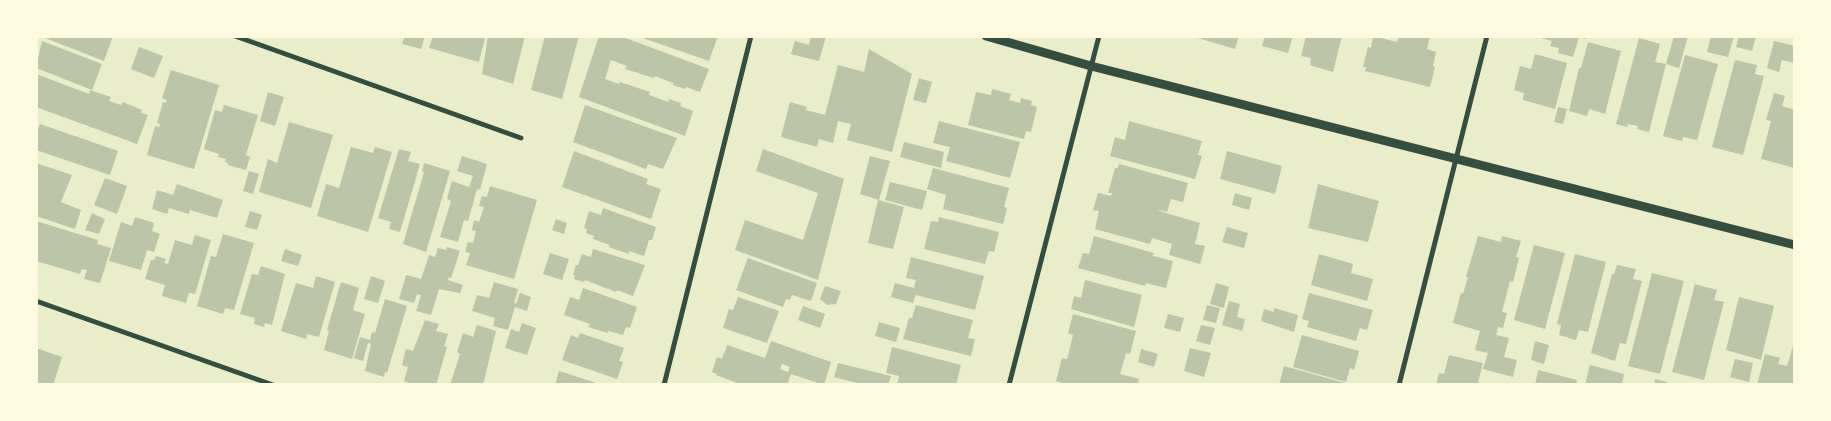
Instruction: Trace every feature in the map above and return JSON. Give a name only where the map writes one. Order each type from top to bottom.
[{"type":"street","points":[[235,36],[521,138]]},
{"type":"street","points":[[664,385],[751,36]]},
{"type":"street","points":[[986,36],[1091,66],[1795,245]]},
{"type":"street","points":[[1008,385],[1099,36]]},
{"type":"street","points":[[1400,385],[1487,36]]},
{"type":"street","points":[[36,300],[273,385]]},
{"type":"building","points":[[40,36],[113,36],[104,61]]},
{"type":"building","points":[[405,36],[425,36],[421,49],[402,44]]},
{"type":"building","points":[[433,36],[480,36],[485,38],[479,62],[429,48]]},
{"type":"building","points":[[488,36],[525,36],[513,84],[482,74]]},
{"type":"building","points":[[545,36],[579,36],[562,99],[531,90]]},
{"type":"building","points":[[599,36],[620,36],[709,69],[700,92],[673,85],[673,83],[655,76],[654,78],[625,69],[627,66],[611,60],[605,79],[650,92],[649,95],[668,102],[669,99],[681,103],[680,106],[693,111],[685,136],[579,97]]},
{"type":"building","points":[[637,36],[718,36],[709,61]]},
{"type":"building","points":[[811,36],[826,36],[819,61],[791,54],[795,41],[809,45]]},
{"type":"building","points":[[1191,36],[1239,36],[1235,49]]},
{"type":"building","points":[[1265,36],[1293,36],[1288,53],[1262,46]]},
{"type":"building","points":[[1306,36],[1342,36],[1333,72],[1310,65],[1311,58],[1301,56]]},
{"type":"building","points":[[1373,36],[1397,42],[1399,36],[1430,36],[1427,49],[1436,52],[1433,66],[1435,67],[1430,87],[1365,71],[1366,67],[1363,67],[1368,47],[1371,48]]},
{"type":"building","points":[[1587,36],[1586,39],[1579,37],[1573,57],[1558,53],[1559,48],[1550,46],[1552,41],[1537,37]]},
{"type":"building","points":[[1674,36],[1688,36],[1679,68],[1666,64]]},
{"type":"building","points":[[1711,36],[1734,36],[1728,57],[1707,52]]},
{"type":"building","points":[[1739,36],[1756,37],[1752,51],[1736,47]]},
{"type":"building","points":[[1639,38],[1660,44],[1655,62],[1666,64],[1649,132],[1637,129],[1638,126],[1628,124],[1627,127],[1616,124]]},
{"type":"building","points":[[42,41],[102,64],[92,90],[36,68]]},
{"type":"building","points":[[1774,41],[1795,46],[1795,63],[1782,60],[1779,72],[1767,68]]},
{"type":"building","points":[[1588,42],[1621,51],[1605,114],[1589,109],[1587,116],[1569,111],[1579,68],[1581,68]]},
{"type":"building","points":[[139,47],[163,56],[154,78],[131,69]]},
{"type":"building","points":[[869,49],[912,74],[892,152],[847,140],[851,124],[838,121],[833,143],[819,139],[817,147],[781,137],[790,102],[807,107],[806,110],[825,115],[838,65],[864,72]]},
{"type":"building","points":[[1535,54],[1567,63],[1555,109],[1523,100],[1524,93],[1514,90],[1520,66],[1531,69]]},
{"type":"building","points":[[1685,55],[1718,64],[1697,140],[1683,137],[1682,141],[1663,136]]},
{"type":"building","points":[[1735,60],[1757,65],[1755,74],[1764,76],[1743,155],[1712,147]]},
{"type":"building","points":[[171,70],[219,85],[194,169],[147,155],[155,126],[159,127],[160,124],[157,123],[163,102],[166,103],[167,100],[162,98]]},
{"type":"building","points":[[36,74],[89,94],[90,90],[111,97],[109,101],[121,105],[123,102],[142,110],[141,113],[148,115],[137,144],[36,107]]},
{"type":"building","points":[[919,78],[932,82],[926,103],[913,100]]},
{"type":"building","points":[[992,89],[1011,94],[1009,100],[1020,103],[1021,98],[1032,101],[1031,105],[1037,107],[1031,132],[1026,131],[1024,139],[968,125],[976,92],[991,95]]},
{"type":"building","points":[[268,92],[284,97],[275,126],[260,121]]},
{"type":"building","points":[[1774,93],[1785,96],[1782,106],[1795,110],[1795,168],[1761,159],[1771,121],[1766,120]]},
{"type":"building","points":[[224,105],[258,115],[246,155],[250,157],[246,170],[228,165],[225,162],[226,159],[218,157],[219,154],[204,149],[215,110],[222,112]]},
{"type":"building","points":[[585,105],[677,138],[663,169],[648,164],[646,169],[573,142]]},
{"type":"building","points":[[1558,107],[1567,109],[1563,124],[1554,122]]},
{"type":"building","points":[[939,121],[1020,142],[1010,178],[946,161],[950,147],[933,143]]},
{"type":"building","points":[[1129,121],[1202,141],[1198,155],[1202,156],[1195,179],[1110,156],[1115,137],[1125,140]]},
{"type":"building","points":[[289,122],[333,135],[311,208],[259,192],[268,159],[277,163]]},
{"type":"building","points":[[40,124],[118,151],[110,175],[36,150],[36,128],[38,129]]},
{"type":"building","points":[[904,142],[944,152],[941,168],[900,157]]},
{"type":"building","points":[[351,147],[373,153],[375,147],[392,152],[368,232],[317,216],[326,184],[339,188]]},
{"type":"building","points":[[399,149],[411,152],[408,161],[420,164],[400,232],[389,229],[391,222],[378,218]]},
{"type":"building","points":[[763,149],[844,179],[818,280],[735,250],[745,220],[803,240],[818,193],[756,171]]},
{"type":"building","points":[[574,151],[648,179],[646,184],[661,189],[651,219],[562,187]]},
{"type":"building","points":[[1227,151],[1282,166],[1275,194],[1220,179]]},
{"type":"building","points":[[462,156],[487,164],[480,190],[477,189],[468,221],[464,220],[458,242],[440,237],[451,201],[447,199],[452,181],[469,187],[473,176],[457,171]]},
{"type":"building","points":[[870,156],[890,161],[879,200],[860,194]]},
{"type":"building","points":[[36,163],[72,175],[61,202],[81,210],[75,229],[36,216]]},
{"type":"building","points":[[424,163],[450,171],[426,252],[403,244],[424,172],[422,171]]},
{"type":"building","points":[[1119,164],[1188,183],[1183,202],[1171,199],[1167,212],[1159,211],[1200,223],[1195,244],[1205,246],[1200,264],[1169,255],[1172,244],[1152,238],[1150,244],[1095,229],[1099,211],[1093,210],[1098,193],[1111,196],[1112,193],[1108,193],[1115,168],[1118,168]]},
{"type":"building","points":[[933,168],[1009,188],[1004,207],[1007,208],[1003,224],[943,209],[946,195],[927,189]]},
{"type":"building","points":[[249,171],[259,174],[253,194],[243,191]]},
{"type":"building","points":[[105,178],[127,186],[117,214],[94,205]]},
{"type":"building","points":[[890,182],[927,191],[922,210],[885,200]]},
{"type":"building","points":[[177,184],[223,200],[217,218],[190,210],[189,214],[169,208],[167,214],[152,209],[157,190],[173,195]]},
{"type":"building","points":[[1318,184],[1379,201],[1368,242],[1308,228]]},
{"type":"building","points":[[490,186],[537,200],[514,279],[466,265],[470,253],[465,252],[468,242],[473,243],[476,231],[472,230],[474,220],[479,222],[484,207],[479,206],[482,196],[487,197]]},
{"type":"building","points":[[1235,193],[1252,198],[1249,210],[1232,205]]},
{"type":"building","points":[[878,200],[904,207],[893,249],[868,243]]},
{"type":"building","points":[[603,208],[656,227],[644,256],[629,251],[629,254],[609,247],[610,245],[593,239],[594,236],[586,233],[587,229],[584,228],[589,211],[601,215]]},
{"type":"building","points":[[250,211],[262,215],[257,230],[245,227]]},
{"type":"building","points":[[92,213],[105,219],[99,234],[85,230]]},
{"type":"building","points":[[135,217],[154,223],[152,231],[160,234],[154,252],[147,250],[141,270],[109,261],[121,222],[132,226]]},
{"type":"building","points":[[939,217],[999,232],[994,252],[989,251],[985,264],[924,249],[931,221],[938,222]]},
{"type":"building","points":[[556,219],[567,223],[564,234],[552,230]]},
{"type":"building","points":[[36,221],[98,240],[97,244],[111,248],[100,283],[84,279],[87,270],[82,269],[80,274],[36,261]]},
{"type":"building","points":[[1227,227],[1248,233],[1244,248],[1222,242]]},
{"type":"building","points":[[223,234],[254,243],[234,310],[225,308],[223,314],[197,306],[211,256],[216,257]]},
{"type":"building","points":[[195,235],[211,240],[195,294],[189,293],[186,303],[162,296],[165,285],[145,279],[151,260],[154,260],[156,256],[166,259],[164,263],[168,264],[175,240],[192,245]]},
{"type":"building","points":[[1094,236],[1154,253],[1153,256],[1173,261],[1166,288],[1146,283],[1145,286],[1078,268],[1083,253],[1089,254]]},
{"type":"building","points":[[1478,236],[1501,242],[1502,236],[1521,241],[1516,257],[1519,258],[1513,282],[1510,281],[1502,312],[1507,313],[1503,328],[1498,327],[1496,335],[1509,338],[1504,357],[1517,360],[1513,377],[1483,369],[1488,353],[1475,350],[1480,331],[1453,323],[1461,293],[1463,294],[1468,277],[1466,277]]},
{"type":"building","points":[[1534,245],[1565,253],[1545,329],[1514,320]]},
{"type":"building","points":[[447,247],[460,251],[451,278],[449,277],[448,280],[463,285],[460,293],[439,289],[431,315],[416,311],[421,295],[417,294],[414,303],[399,299],[406,275],[421,279],[429,255],[435,257],[438,248],[446,250]]},
{"type":"building","points":[[285,249],[302,255],[298,266],[281,261]]},
{"type":"building","points":[[593,249],[645,265],[633,296],[617,290],[616,292],[585,280],[584,282],[574,279],[575,276],[573,275],[576,265],[578,265],[582,254],[591,257]]},
{"type":"building","points":[[550,253],[569,259],[562,280],[543,274]]},
{"type":"building","points":[[1319,254],[1353,264],[1351,273],[1373,279],[1367,301],[1311,285]]},
{"type":"building","points":[[1575,254],[1606,262],[1588,332],[1579,330],[1576,340],[1559,335],[1561,325],[1557,324]]},
{"type":"building","points":[[911,257],[984,276],[975,310],[916,295],[913,303],[891,297],[895,283],[914,288],[916,280],[906,278]]},
{"type":"building","points":[[748,258],[817,283],[811,301],[792,295],[790,300],[786,299],[783,307],[736,290]]},
{"type":"building","points":[[1617,265],[1636,269],[1633,279],[1642,281],[1626,344],[1620,343],[1615,361],[1591,353],[1612,274],[1614,274]]},
{"type":"building","points":[[261,266],[285,274],[272,325],[265,323],[264,327],[254,324],[255,318],[240,314],[252,274],[258,275]]},
{"type":"building","points":[[1652,273],[1684,281],[1660,374],[1628,366]]},
{"type":"building","points":[[316,276],[335,282],[319,337],[307,334],[306,339],[281,331],[296,283],[313,288]]},
{"type":"building","points":[[371,276],[385,281],[378,303],[364,299]]},
{"type":"building","points":[[1085,280],[1142,295],[1134,327],[1071,309],[1074,296],[1081,298]]},
{"type":"building","points":[[341,282],[359,288],[353,310],[365,314],[352,359],[324,350],[329,331],[327,330]]},
{"type":"building","points":[[494,282],[518,289],[514,303],[516,304],[520,293],[531,297],[527,311],[515,307],[508,330],[493,326],[495,318],[472,311],[477,295],[489,298]]},
{"type":"building","points":[[1216,283],[1229,287],[1224,308],[1210,304]]},
{"type":"building","points":[[1695,284],[1717,290],[1714,300],[1724,302],[1704,380],[1672,372]]},
{"type":"building","points":[[825,286],[841,291],[836,304],[827,305],[820,299]]},
{"type":"building","points":[[583,288],[637,307],[630,328],[626,327],[623,335],[588,327],[590,324],[564,315],[570,297],[579,300]]},
{"type":"building","points":[[1309,293],[1373,310],[1367,330],[1360,328],[1356,341],[1307,327],[1309,321],[1302,319]]},
{"type":"building","points":[[738,297],[779,311],[767,343],[723,328],[729,309],[733,310]]},
{"type":"building","points":[[1739,297],[1774,306],[1761,360],[1726,350]]},
{"type":"building","points":[[385,299],[407,306],[387,373],[385,372],[384,377],[365,371],[371,344],[368,343],[363,361],[354,358],[360,337],[370,340],[372,332],[375,333]]},
{"type":"building","points":[[1229,301],[1240,304],[1237,317],[1245,319],[1242,331],[1222,325]]},
{"type":"building","points":[[916,305],[973,320],[968,338],[975,339],[971,356],[903,339],[909,318],[912,318]]},
{"type":"building","points":[[1207,305],[1220,308],[1216,323],[1203,320]]},
{"type":"building","points":[[803,306],[825,314],[820,328],[798,320]]},
{"type":"building","points":[[1274,308],[1298,315],[1294,332],[1261,321],[1264,309],[1274,312]]},
{"type":"building","points":[[1073,314],[1136,331],[1130,354],[1126,353],[1120,374],[1139,379],[1138,383],[1144,385],[1068,385],[1056,381],[1062,358],[1067,359],[1073,335],[1068,333]]},
{"type":"building","points":[[1168,314],[1184,318],[1180,332],[1164,328]]},
{"type":"building","points":[[425,320],[439,324],[436,331],[448,334],[444,346],[447,347],[436,385],[415,385],[404,381],[408,367],[402,365],[406,349],[413,351]]},
{"type":"building","points":[[879,322],[900,328],[896,342],[875,336]]},
{"type":"building","points":[[522,323],[536,328],[527,355],[505,348],[511,329],[519,332]]},
{"type":"building","points":[[477,325],[496,331],[483,385],[450,385],[460,354],[457,352],[463,333],[473,337]]},
{"type":"building","points":[[1201,325],[1215,328],[1210,345],[1196,341]]},
{"type":"building","points":[[580,333],[624,348],[619,361],[623,362],[617,379],[562,360],[571,335],[578,338]]},
{"type":"building","points":[[1302,335],[1359,351],[1354,370],[1350,368],[1346,382],[1293,367]]},
{"type":"building","points":[[1795,339],[1795,377],[1793,385],[1757,385],[1765,354],[1780,358],[1778,364],[1787,366]]},
{"type":"building","points":[[771,341],[831,362],[824,385],[791,374],[787,385],[742,385],[712,372],[717,357],[722,359],[727,345],[765,358]],"holes":[[[782,364],[790,367],[788,372],[780,369]]]},
{"type":"building","points":[[1535,341],[1549,345],[1544,364],[1531,360]]},
{"type":"building","points":[[892,347],[961,365],[956,385],[897,385],[899,376],[886,373]]},
{"type":"building","points":[[36,348],[62,357],[53,385],[36,385]]},
{"type":"building","points":[[1190,348],[1211,353],[1204,377],[1184,371]]},
{"type":"building","points":[[1141,349],[1158,354],[1154,367],[1138,362]]},
{"type":"building","points":[[1449,355],[1483,363],[1478,382],[1486,385],[1436,385],[1439,373],[1444,374]]},
{"type":"building","points":[[1735,359],[1753,363],[1749,382],[1730,377]]},
{"type":"building","points":[[838,363],[891,376],[888,385],[865,385],[834,377]]},
{"type":"building","points":[[1590,365],[1624,374],[1622,385],[1585,385]]},
{"type":"building","points":[[1284,366],[1349,384],[1349,385],[1279,385]]},
{"type":"building","points":[[1538,370],[1577,380],[1576,385],[1535,385]]},
{"type":"building","points":[[559,371],[599,384],[599,385],[555,385]]},
{"type":"building","points":[[1655,379],[1667,382],[1667,385],[1654,385]]}]
